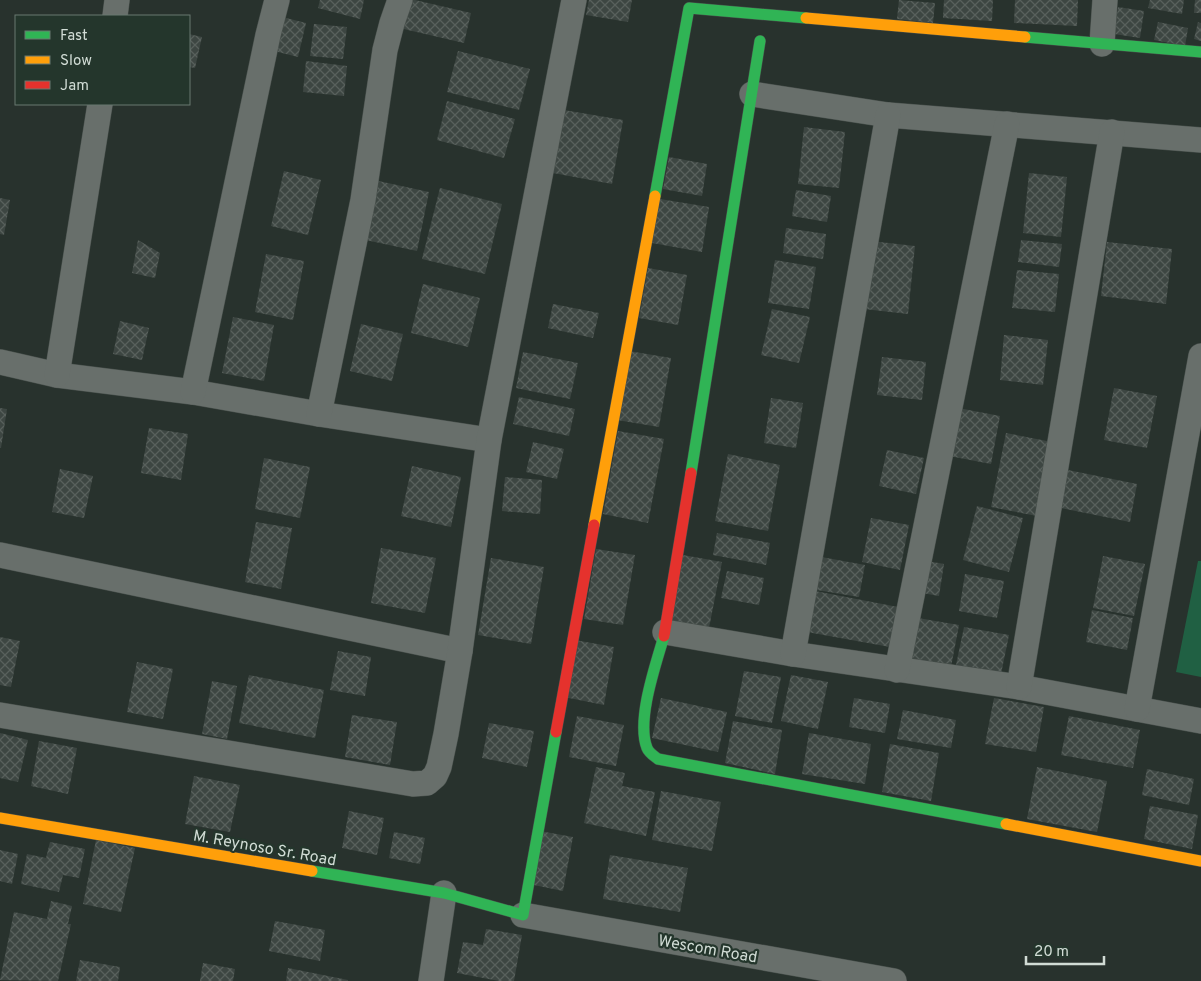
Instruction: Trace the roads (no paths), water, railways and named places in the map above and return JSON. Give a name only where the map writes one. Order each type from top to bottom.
[{"type":"street","points":[[114,15],[117,0]]},
{"type":"street","points":[[194,392],[268,34],[277,0]]},
{"type":"street","points":[[318,414],[363,200],[385,50],[400,0]]},
{"type":"street","points":[[0,715],[412,784],[427,783],[435,776],[439,767],[460,651],[489,440],[574,0]]},
{"type":"street","points":[[1102,44],[1105,0]]},
{"type":"street","points":[[523,915],[689,4],[1201,52]]},
{"type":"street","points":[[760,41],[665,632],[645,711],[644,736],[648,749],[658,760],[1201,861]]},
{"type":"street","points":[[752,94],[888,115],[1201,140]]},
{"type":"street","points":[[56,375],[100,105]]},
{"type":"street","points":[[793,654],[888,115]]},
{"type":"street","points":[[897,670],[1007,124]]},
{"type":"street","points":[[1019,687],[1112,132]]},
{"type":"street","points":[[1137,709],[1191,470],[1201,356]]},
{"type":"street","points":[[0,362],[56,375],[194,392],[318,414],[489,440]]},
{"type":"street","points":[[0,555],[460,651]]},
{"type":"street","points":[[665,632],[793,654],[1019,687],[1201,721]]},
{"type":"street","name":"M. Reynoso Sr. Road","points":[[0,818],[444,894],[523,915]]},
{"type":"street","points":[[431,981],[444,894]]},
{"type":"street","name":"Wescom Road","points":[[523,915],[894,981]]}]
